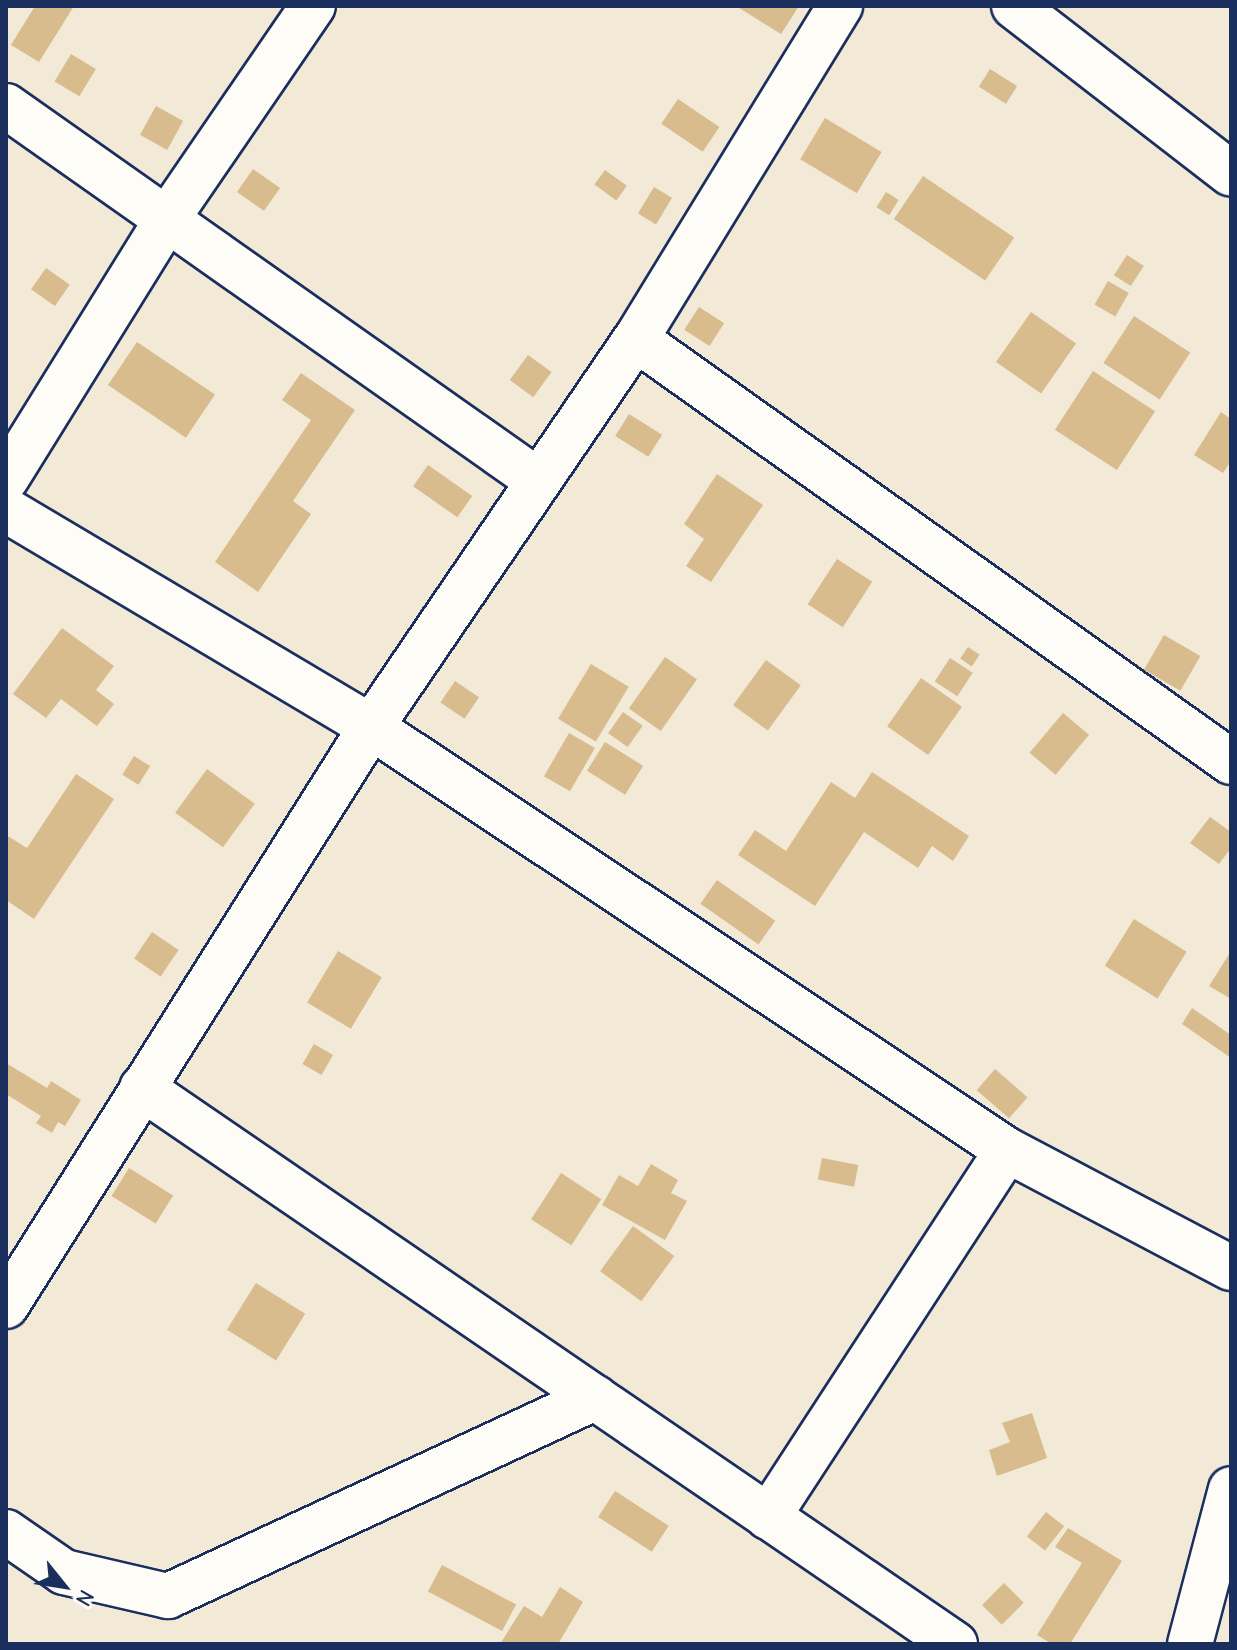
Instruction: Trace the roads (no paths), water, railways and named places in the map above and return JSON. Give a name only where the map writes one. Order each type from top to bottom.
[{"type":"street","points":[[6,479],[167,219],[313,6]]},
{"type":"street","points":[[6,1306],[371,727],[636,339],[840,6]]},
{"type":"street","points":[[1014,6],[1231,174]]},
{"type":"street","points":[[6,106],[537,480]]},
{"type":"street","points":[[636,339],[1231,762]]},
{"type":"street","points":[[6,510],[371,727],[1007,1150],[1231,1268]]},
{"type":"street","points":[[142,1088],[955,1644]]},
{"type":"street","points":[[768,1517],[1007,1150]]},
{"type":"street","points":[[6,1532],[64,1572],[168,1596],[595,1398]]},
{"type":"street","points":[[1190,1644],[1231,1489]]}]
